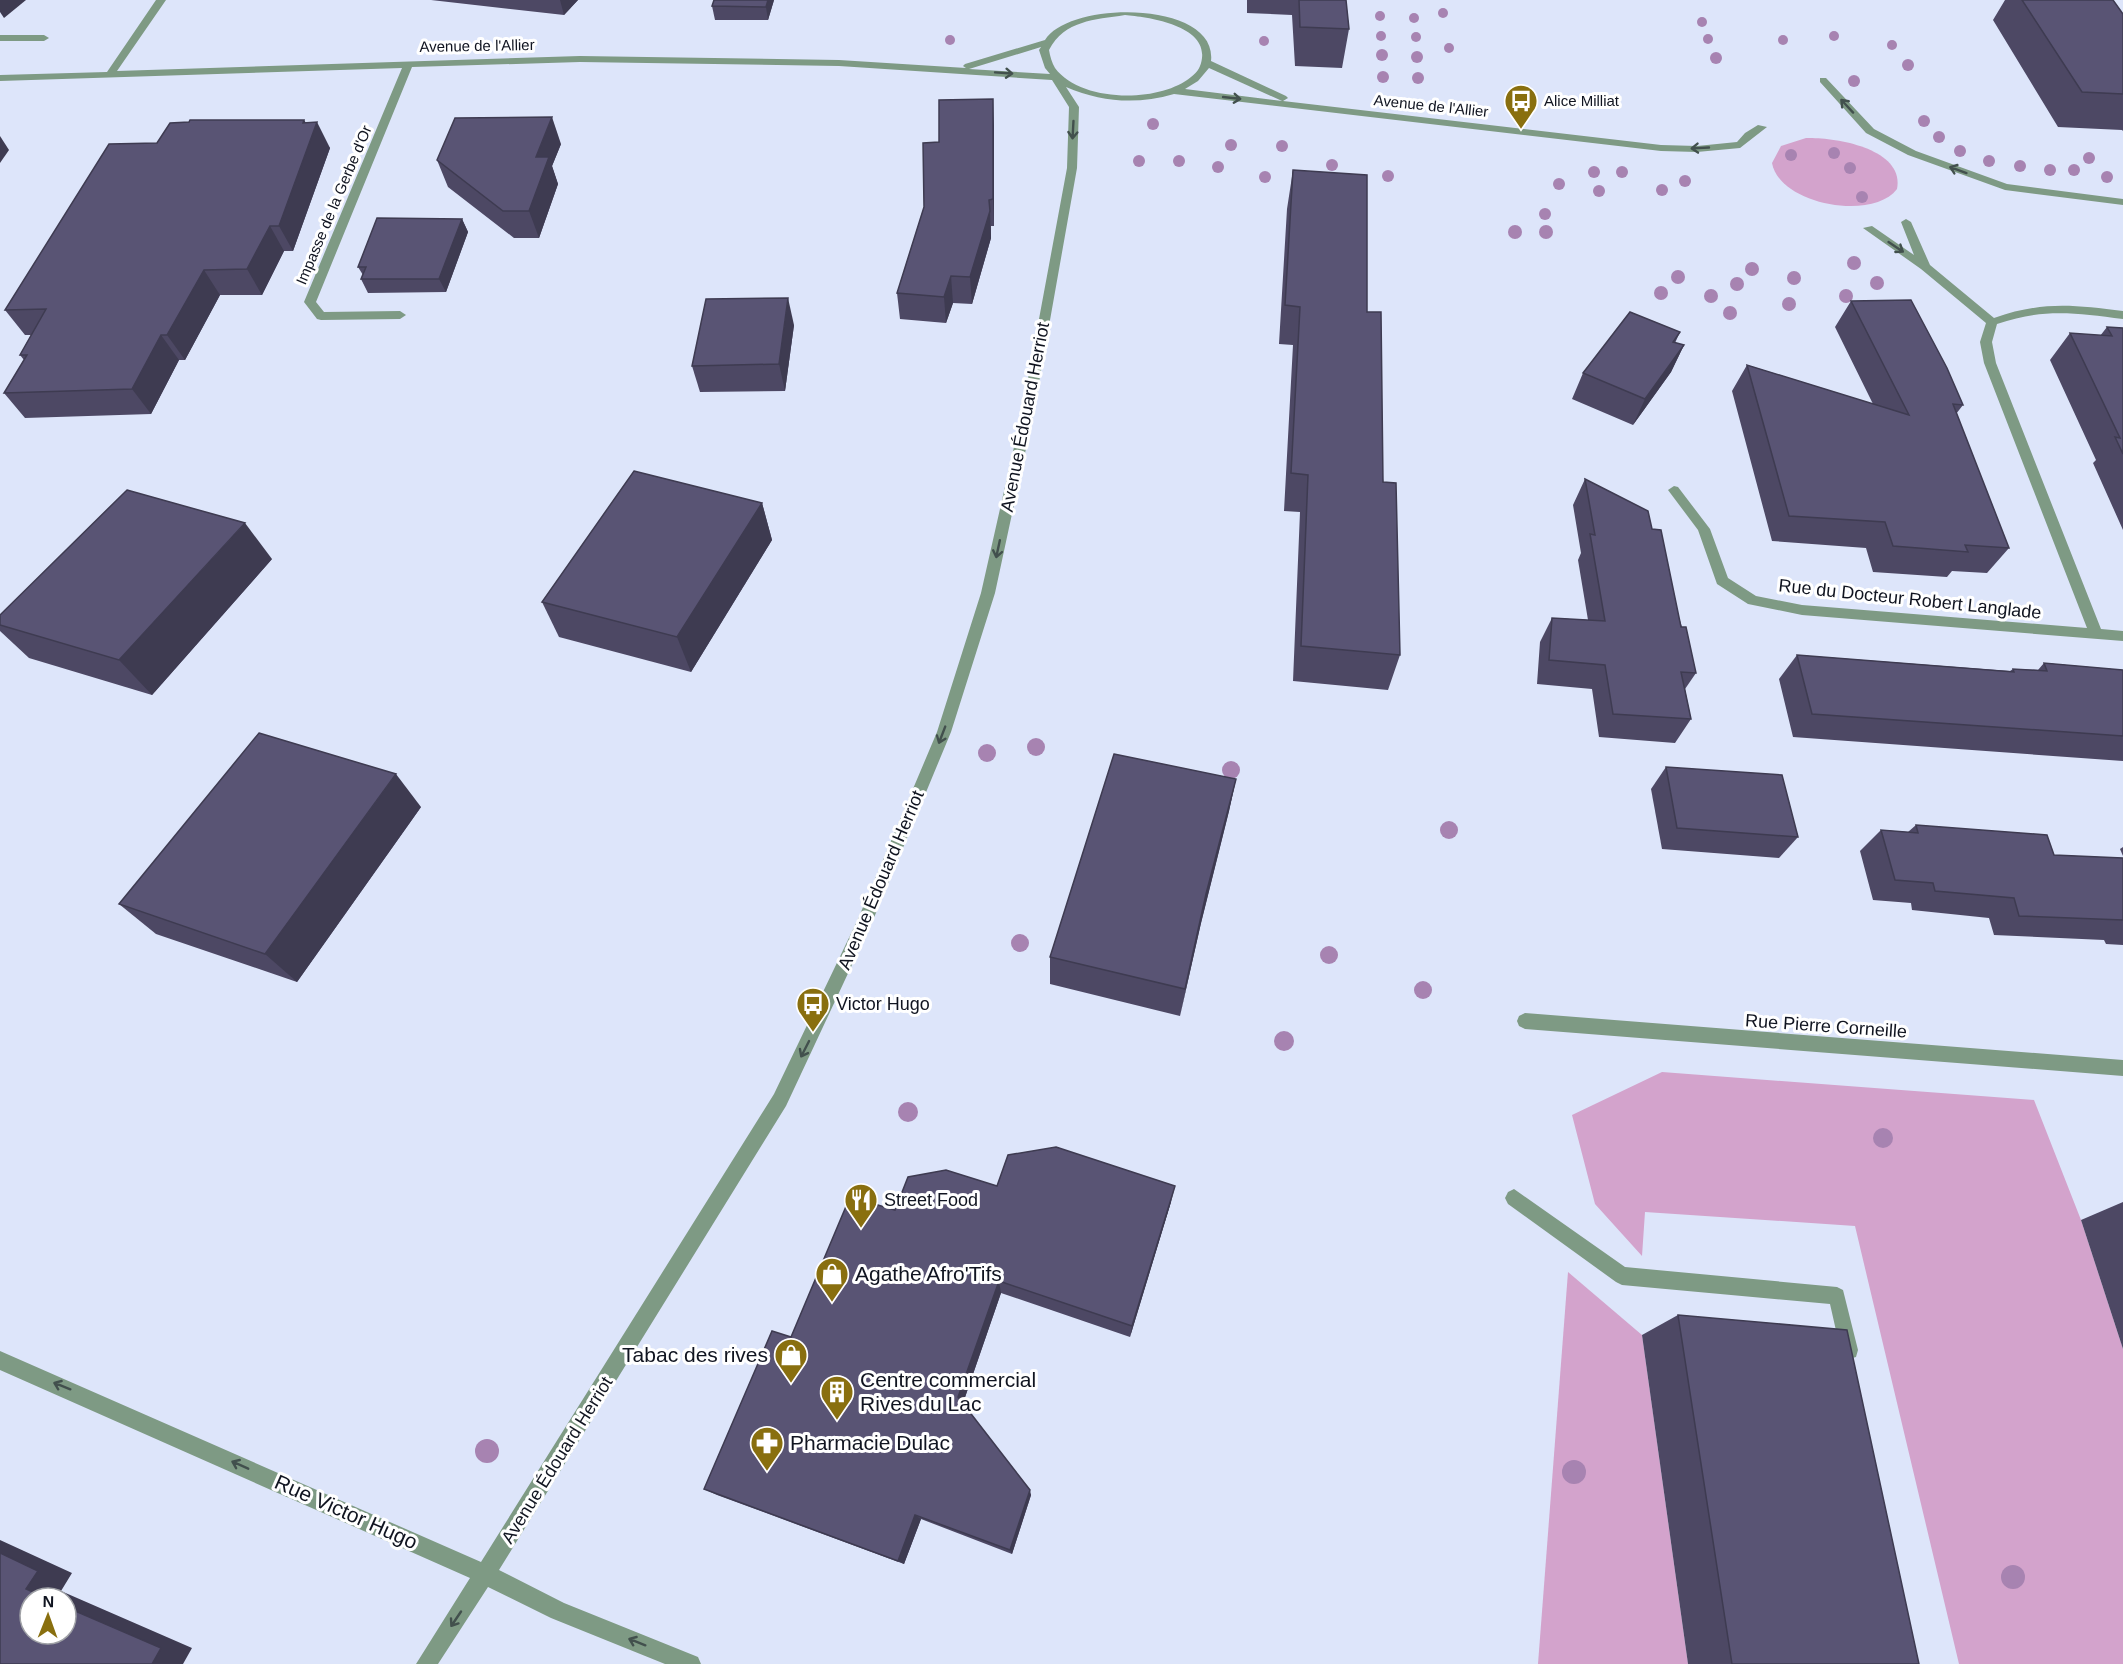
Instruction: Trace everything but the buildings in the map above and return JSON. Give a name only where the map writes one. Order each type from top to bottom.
[{"type":"street","points":[[111,73],[161,0]]},
{"type":"street","points":[[1045,43],[1053,32],[1066,24],[1100,10],[1148,14],[1187,27],[1200,38],[1207,50],[1207,63],[1195,79],[1174,91],[1143,98],[1109,98],[1069,87],[1055,77]]},
{"type":"street","points":[[0,38],[44,38]]},
{"type":"street","name":"Avenue de l'Allier","points":[[954,70],[1007,57],[1045,43]]},
{"type":"street","name":"Avenue Édouard Herriot","points":[[426,1664],[485,1574],[780,1100],[865,920],[944,732],[988,593],[1027,416],[1072,168],[1074,107],[1046,66],[1043,54],[1045,43]]},
{"type":"street","name":"Avenue de l'Allier","points":[[0,78],[580,59],[725,59],[1055,77]]},
{"type":"street","name":"Impasse de la Gerbe d'Or","points":[[400,315],[321,316],[310,302],[409,63]]},
{"type":"street","name":"Avenue de l'Allier","points":[[1207,63],[1298,105]]},
{"type":"street","points":[[1823,80],[1870,131],[1912,153],[2005,188],[2123,202]]},
{"type":"street","name":"Avenue de l'Allier","points":[[1174,91],[1661,148],[1697,149],[1740,145],[1749,135],[1762,127]]},
{"type":"street","points":[[1906,222],[1925,267]]},
{"type":"street","points":[[1868,228],[1925,267],[1992,322]]},
{"type":"street","points":[[1992,322],[2024,311],[2066,308],[2123,315]]},
{"type":"street","points":[[1992,322],[1986,342],[1990,363],[2097,635]]},
{"type":"street","name":"Rue du Docteur Robert Langlade","points":[[1674,490],[1704,529],[1722,581],[1753,600],[1802,610],[2123,636]]},
{"type":"street","name":"Rue Pierre Corneille","points":[[1525,1021],[2123,1068]]},
{"type":"street","points":[[1514,1198],[1622,1276],[1837,1296],[1852,1365]]},
{"type":"street","name":"Rue Victor Hugo","points":[[0,1360],[485,1574],[558,1611],[691,1664]]},
{"type":"shaded area","points":[[1806,138],[1849,143],[1879,155],[1890,164],[1897,175],[1897,189],[1885,199],[1868,205],[1848,206],[1828,204],[1808,198],[1791,189],[1778,177],[1772,163],[1781,146]]},
{"type":"shaded area","points":[[1662,1072],[2034,1100],[2081,1220],[2123,1349],[2123,1664],[1959,1664],[1855,1226],[1645,1212],[1642,1256],[1595,1204],[1572,1115]]},
{"type":"shaded area","points":[[1568,1272],[1642,1335],[1688,1664],[1538,1664]]},
{"type":"place","name":"Alice Milliat","points":[[1521,130]]},
{"type":"place","name":"Victor Hugo","points":[[813,1033]]},
{"type":"place","name":"Street Food","points":[[861,1229]]},
{"type":"place","name":"Agathe Afro'Tifs","points":[[832,1303]]},
{"type":"place","name":"Tabac des rives","points":[[791,1384]]},
{"type":"place","name":"Centre commercial Rives du Lac","points":[[837,1421]]},
{"type":"place","name":"Pharmacie Dulac","points":[[767,1472]]}]
